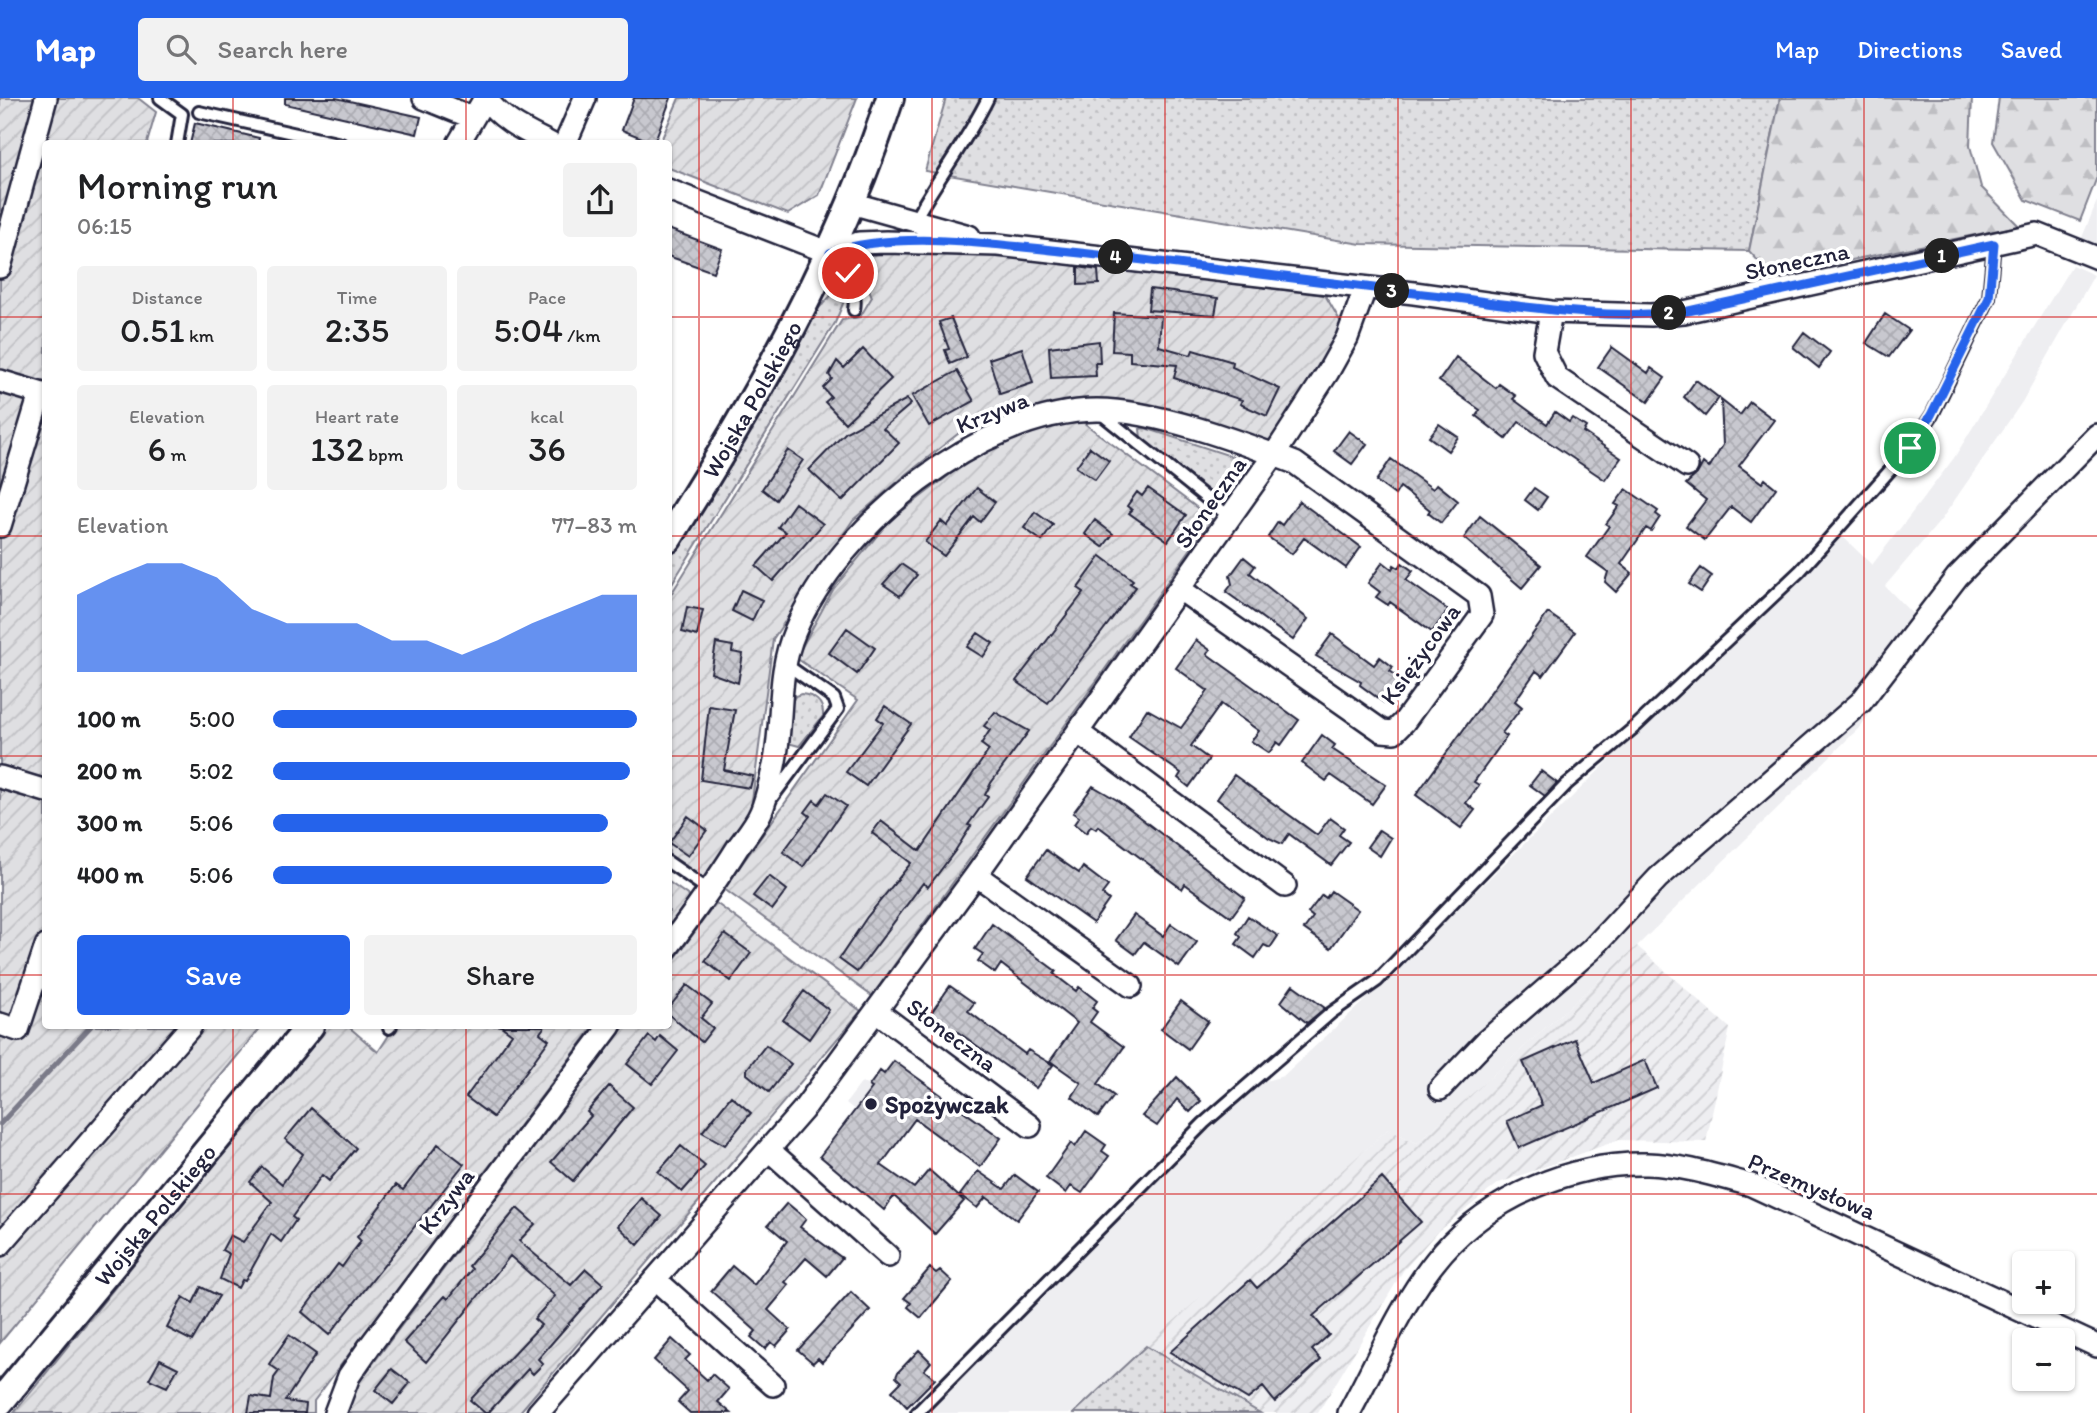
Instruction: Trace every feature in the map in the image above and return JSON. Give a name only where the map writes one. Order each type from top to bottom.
[{"type":"street","points":[[0,267],[46,98]]},
{"type":"street","points":[[424,98],[471,117]]},
{"type":"street","points":[[460,140],[471,117],[486,98],[493,108],[519,128],[543,140]]},
{"type":"street","points":[[567,140],[584,98]]},
{"type":"street","name":"Wojska Polskiego","points":[[672,533],[762,385],[830,253],[890,98]]},
{"type":"street","points":[[672,192],[830,253]]},
{"type":"street","name":"Słoneczna","points":[[851,203],[998,245]]},
{"type":"street","name":"Słoneczna","points":[[830,253],[859,243],[873,242],[998,245],[1551,312],[1651,315],[1684,312],[2037,234],[2052,237],[2097,258]]},
{"type":"street","name":"Słoneczna","points":[[538,1413],[769,1150],[876,1011],[1079,733],[1274,455],[1347,338],[1365,289]]},
{"type":"street","points":[[1551,312],[1544,352],[1557,378],[1687,466]]},
{"type":"street","points":[[0,381],[42,394]]},
{"type":"street","points":[[0,526],[42,397]]},
{"type":"street","name":"Krzywa","points":[[672,942],[710,891],[761,813],[774,763],[784,663],[795,629],[828,575],[873,523],[917,482],[977,442],[1011,428],[1041,419],[1097,410],[1163,420],[1274,455]]},
{"type":"street","points":[[1440,1089],[1486,1041],[1591,950],[1658,878],[1861,702],[1957,577],[2097,435]]},
{"type":"street","name":"Księżycowa","points":[[1181,590],[1382,731],[1394,732],[1482,615],[1479,596],[1295,463],[1274,455]]},
{"type":"street","points":[[1079,733],[1285,886]]},
{"type":"street","points":[[0,777],[42,790]]},
{"type":"street","points":[[976,875],[1131,986]]},
{"type":"street","points":[[0,1024],[19,1030],[42,958]]},
{"type":"street","name":"Słoneczna","points":[[876,1011],[1030,1126]]},
{"type":"street","points":[[0,1245],[188,1029]]},
{"type":"street","name":"Wojska Polskiego","points":[[0,1402],[308,1029]]},
{"type":"street","name":"Krzywa","points":[[335,1413],[349,1376],[362,1357],[608,1029]]},
{"type":"street","points":[[769,1150],[888,1256]]},
{"type":"street","name":"Przemysłowa","points":[[1349,1413],[1419,1284],[1443,1252],[1464,1232],[1490,1211],[1525,1191],[1549,1181],[1611,1167],[1646,1164],[1683,1168],[1751,1185],[2097,1346]]},
{"type":"street","points":[[656,1279],[773,1385]]},
{"type":"lane","points":[[160,98],[182,114],[178,140]]},
{"type":"lane","points":[[914,220],[937,178],[972,130],[988,98]]},
{"type":"lane","points":[[199,112],[323,140]]},
{"type":"lane","points":[[917,1413],[1204,1123],[1331,1013],[1377,981],[1567,784],[1636,726],[1800,571],[1910,448],[1931,415],[1989,298],[1994,244]]},
{"type":"lane","points":[[830,253],[848,273],[856,299],[854,310]]},
{"type":"lane","points":[[1097,410],[1231,518]]},
{"type":"lane","name":"Krzywa","points":[[761,813],[838,709],[834,698],[784,663]]},
{"type":"lane","points":[[672,865],[710,891]]},
{"type":"shaded area","points":[[2097,201],[2097,248],[2081,240]]},
{"type":"shaded area","points":[[2072,265],[2094,275],[2022,402],[1941,520],[1885,586],[1929,631],[1860,727],[1637,946],[1417,1143],[1388,1129],[1074,1413],[925,1413],[1202,1135],[1262,1082],[1283,1076],[1378,988],[1641,729],[1784,596],[1840,534],[1872,565],[1954,458]]},
{"type":"shaded area","points":[[1637,946],[1730,1028],[1706,1142],[1619,1140],[1499,1183],[1438,1231],[1403,1271],[1318,1413],[1260,1413],[1146,1346],[1388,1129],[1417,1143]]},
{"type":"shaded area","points":[[862,1082],[905,1111],[887,1136],[846,1103]]},
{"type":"green space","points":[[0,98],[138,98],[156,112],[148,140],[42,140],[42,1029],[260,1029],[0,1343]]},
{"type":"green space","points":[[679,98],[857,98],[819,195],[788,214],[672,169],[672,140],[661,140]]},
{"type":"green space","points":[[946,98],[1780,98],[1749,251],[1361,244],[925,171]]},
{"type":"green space","points":[[1780,98],[1972,98],[1970,146],[1981,187],[2019,226],[1772,276],[1749,251]]},
{"type":"green space","points":[[1999,98],[2097,98],[2097,177],[2080,221],[2026,200],[1993,142]]},
{"type":"green space","points":[[880,248],[967,251],[1325,295],[1342,324],[1314,380],[1267,444],[1110,400],[968,426],[853,520],[773,639],[751,808],[707,882],[672,858],[672,593],[842,320],[860,317],[872,297],[855,254]]},
{"type":"green space","points":[[839,287],[844,289],[844,301],[835,323],[672,583],[672,554],[766,407],[819,308]]},
{"type":"green space","points":[[1080,420],[1212,519],[872,996],[724,889],[858,700],[796,658],[834,588],[889,521],[952,473],[1009,438]]},
{"type":"green space","points":[[1145,428],[1237,458],[1242,471],[1239,489],[1235,494],[1221,500],[1141,438],[1140,429]]},
{"type":"green space","points":[[801,694],[817,700],[822,707],[823,716],[799,746],[788,743],[788,731],[789,712],[795,696]]},
{"type":"green space","points":[[672,884],[690,897],[672,922]]},
{"type":"green space","points":[[716,903],[861,1011],[519,1413],[348,1413],[351,1393],[623,1029],[672,1029],[672,963]]},
{"type":"green space","points":[[323,1029],[351,1029],[378,1052],[393,1029],[592,1029],[314,1401],[314,1413],[14,1413]]},
{"type":"green space","points":[[1146,1346],[1260,1413],[1074,1413]]},
{"type":"building","points":[[285,98],[336,98],[421,117],[417,134],[285,104]]},
{"type":"building","points":[[634,98],[671,98],[655,140],[647,140],[622,130]]},
{"type":"building","points":[[195,123],[259,138],[259,140],[191,140]]},
{"type":"building","points":[[672,230],[722,249],[713,272],[672,257]]},
{"type":"building","points":[[1078,267],[1098,270],[1099,284],[1078,285]]},
{"type":"building","points":[[1150,289],[1218,298],[1215,315],[1148,310]]},
{"type":"building","points":[[1114,313],[1161,316],[1159,346],[1191,355],[1193,350],[1233,362],[1232,367],[1280,389],[1267,416],[1240,404],[1242,400],[1174,378],[1177,365],[1130,361],[1130,352],[1112,351]]},
{"type":"building","points":[[1885,314],[1909,330],[1889,357],[1866,343]]},
{"type":"building","points":[[951,318],[967,357],[950,364],[945,350],[949,349],[939,322]]},
{"type":"building","points":[[1804,332],[1830,352],[1819,368],[1793,347]]},
{"type":"building","points":[[1099,341],[1100,363],[1095,363],[1096,376],[1051,378],[1049,347]]},
{"type":"building","points":[[1612,347],[1648,373],[1651,368],[1665,378],[1648,402],[1598,367]]},
{"type":"building","points":[[1022,348],[1033,383],[1000,394],[989,359]]},
{"type":"building","points":[[863,349],[891,379],[845,423],[825,402],[831,397],[823,388],[832,379],[829,375],[837,361],[844,368]]},
{"type":"building","points":[[1456,357],[1496,388],[1499,384],[1516,396],[1513,399],[1547,424],[1555,412],[1569,422],[1572,418],[1586,427],[1583,432],[1621,458],[1605,480],[1519,422],[1506,439],[1476,416],[1480,410],[1439,381]]},
{"type":"building","points":[[957,371],[974,401],[929,426],[912,396]]},
{"type":"building","points":[[1696,380],[1719,398],[1705,416],[1684,397]]},
{"type":"building","points":[[907,399],[911,404],[883,428],[899,443],[842,501],[809,470],[846,432]]},
{"type":"building","points":[[1721,400],[1740,415],[1750,402],[1774,420],[1739,466],[1762,483],[1765,479],[1776,488],[1751,522],[1731,507],[1705,540],[1686,526],[1706,500],[1686,484],[1697,474],[1703,463],[1709,468],[1723,445]]},
{"type":"building","points":[[1439,424],[1458,437],[1448,451],[1429,437]]},
{"type":"building","points":[[1349,431],[1367,444],[1352,464],[1334,451]]},
{"type":"building","points":[[1090,447],[1109,461],[1095,480],[1076,467]]},
{"type":"building","points":[[788,450],[803,460],[776,500],[762,489]]},
{"type":"building","points":[[1391,459],[1433,489],[1437,484],[1458,501],[1441,523],[1428,513],[1430,510],[1400,487],[1395,495],[1376,481]]},
{"type":"building","points":[[977,488],[995,502],[980,522],[974,517],[944,556],[925,542],[941,521],[947,526]]},
{"type":"building","points":[[1148,488],[1186,515],[1168,541],[1129,513],[1132,510],[1127,506],[1137,492],[1142,496]]},
{"type":"building","points":[[1534,488],[1547,497],[1538,510],[1525,500]]},
{"type":"building","points":[[1626,489],[1658,511],[1656,514],[1660,517],[1651,531],[1646,528],[1621,564],[1632,573],[1616,592],[1605,582],[1608,572],[1587,557],[1609,526],[1606,524],[1619,506],[1615,504]]},
{"type":"building","points":[[1299,501],[1361,547],[1346,568],[1304,538],[1292,554],[1268,537],[1278,522],[1282,525]]},
{"type":"building","points":[[795,503],[823,524],[773,581],[756,566],[786,532],[778,527]]},
{"type":"building","points":[[1035,512],[1053,525],[1042,541],[1024,528]]},
{"type":"building","points":[[1480,516],[1541,565],[1522,588],[1464,538]]},
{"type":"building","points":[[1095,520],[1113,534],[1103,547],[1085,534]]},
{"type":"building","points":[[1101,556],[1133,580],[1130,583],[1136,587],[1048,703],[1016,681],[1084,592],[1078,588]]},
{"type":"building","points":[[1244,557],[1255,566],[1250,573],[1308,619],[1293,640],[1226,592],[1232,584],[1230,576]]},
{"type":"building","points":[[1383,562],[1392,569],[1394,565],[1399,568],[1402,563],[1413,571],[1406,580],[1448,610],[1432,632],[1390,602],[1388,605],[1376,597],[1380,592],[1368,583]]},
{"type":"building","points":[[901,564],[917,575],[900,596],[883,584]]},
{"type":"building","points":[[1701,568],[1712,576],[1701,592],[1689,584]]},
{"type":"building","points":[[741,590],[762,600],[752,621],[732,611]]},
{"type":"building","points":[[687,607],[703,610],[697,636],[682,632]]},
{"type":"building","points":[[1548,613],[1575,632],[1543,676],[1536,671],[1515,701],[1522,707],[1502,733],[1507,736],[1474,782],[1479,785],[1466,803],[1475,810],[1461,828],[1416,795]]},
{"type":"building","points":[[847,628],[875,648],[857,674],[829,653]]},
{"type":"building","points":[[978,633],[993,643],[983,657],[967,647]]},
{"type":"building","points":[[1332,634],[1374,665],[1380,657],[1393,667],[1390,671],[1401,679],[1398,683],[1404,688],[1390,707],[1360,685],[1361,682],[1316,656]]},
{"type":"building","points":[[1196,640],[1210,650],[1207,654],[1299,720],[1281,745],[1277,742],[1269,753],[1251,741],[1259,731],[1221,704],[1191,746],[1209,759],[1189,787],[1178,778],[1181,773],[1129,737],[1147,709],[1181,728],[1208,691],[1176,668]]},
{"type":"building","points":[[716,643],[733,646],[732,652],[743,654],[738,683],[711,673]]},
{"type":"building","points":[[709,706],[735,710],[724,770],[753,776],[750,788],[701,780]]},
{"type":"building","points":[[885,706],[911,724],[866,786],[846,772],[883,723],[877,718]]},
{"type":"building","points":[[995,712],[1029,731],[991,783],[985,795],[988,797],[968,825],[971,826],[955,851],[928,887],[923,883],[857,972],[839,959],[867,917],[911,863],[872,833],[881,821],[920,851],[989,750],[981,744],[990,730],[984,726]]},
{"type":"building","points":[[1322,735],[1335,745],[1332,749],[1386,785],[1372,804],[1331,775],[1326,781],[1302,763]]},
{"type":"building","points":[[1541,771],[1557,783],[1545,796],[1530,785]]},
{"type":"building","points":[[1234,775],[1317,835],[1330,818],[1344,828],[1339,835],[1349,842],[1331,865],[1289,834],[1282,844],[1269,838],[1217,799]]},
{"type":"building","points":[[1093,786],[1117,800],[1245,898],[1231,917],[1185,884],[1182,889],[1098,826],[1096,829],[1091,826],[1086,833],[1074,824],[1079,817],[1073,813]]},
{"type":"building","points":[[827,793],[846,806],[803,867],[783,852],[810,816],[805,812],[814,800],[819,804]]},
{"type":"building","points":[[688,816],[707,830],[688,856],[672,845],[672,839]]},
{"type":"building","points":[[1379,830],[1391,838],[1380,856],[1367,847]]},
{"type":"building","points":[[1046,850],[1079,873],[1083,867],[1108,886],[1102,894],[1109,900],[1093,923],[1027,876]]},
{"type":"building","points":[[769,876],[787,890],[772,910],[753,896]]},
{"type":"building","points":[[1331,891],[1358,910],[1331,948],[1304,929],[1313,917],[1308,913],[1322,895],[1326,898]]},
{"type":"building","points":[[1134,915],[1163,936],[1171,924],[1197,942],[1179,967],[1144,942],[1135,954],[1116,940]]},
{"type":"building","points":[[1248,916],[1278,936],[1270,948],[1264,945],[1255,958],[1236,944],[1241,937],[1237,933]]},
{"type":"building","points":[[992,924],[1056,971],[1054,974],[1076,991],[1079,987],[1097,1001],[1092,1008],[1097,1012],[1090,1022],[1124,1047],[1098,1084],[1114,1096],[1098,1117],[1072,1097],[1081,1083],[1050,1061],[1077,1023],[1001,964],[995,973],[978,961],[983,954],[975,949]]},
{"type":"building","points":[[725,934],[751,953],[731,981],[705,961]]},
{"type":"building","points":[[687,985],[712,1004],[701,1018],[713,1028],[702,1042],[672,1017],[672,1004]]},
{"type":"building","points":[[1293,985],[1325,1008],[1307,1023],[1281,1002]]},
{"type":"building","points":[[950,986],[974,1003],[968,1011],[1025,1054],[1028,1050],[1053,1065],[1036,1088],[955,1030],[952,1033],[929,1016]]},
{"type":"building","points":[[804,991],[829,1010],[809,1039],[783,1020]]},
{"type":"building","points":[[1181,1001],[1208,1021],[1188,1049],[1161,1029]]},
{"type":"building","points":[[505,1029],[543,1029],[540,1033],[549,1040],[493,1117],[466,1097],[512,1034]]},
{"type":"building","points":[[649,1036],[656,1042],[660,1036],[678,1051],[652,1084],[627,1064]]},
{"type":"building","points":[[1575,1039],[1594,1083],[1645,1060],[1657,1088],[1519,1148],[1507,1121],[1542,1105],[1523,1062]]},
{"type":"building","points":[[766,1045],[791,1064],[769,1092],[747,1074],[747,1069]]},
{"type":"building","points":[[894,1061],[1001,1138],[980,1167],[915,1119],[881,1165],[914,1188],[929,1170],[964,1201],[935,1234],[894,1196],[884,1210],[820,1156],[872,1088],[869,1086],[880,1071],[884,1074]]},
{"type":"building","points":[[1177,1077],[1201,1101],[1190,1112],[1177,1099],[1157,1126],[1142,1116]]},
{"type":"building","points":[[609,1086],[633,1107],[573,1181],[551,1162],[591,1116],[587,1112]]},
{"type":"building","points":[[731,1096],[751,1113],[725,1145],[702,1132]]},
{"type":"building","points":[[311,1108],[356,1148],[329,1181],[322,1175],[292,1217],[296,1220],[281,1242],[271,1234],[245,1281],[242,1280],[238,1288],[220,1279],[229,1254],[222,1250],[230,1235],[243,1242],[272,1202],[250,1182],[262,1167],[282,1184],[303,1154],[285,1139]]},
{"type":"building","points":[[1086,1131],[1106,1145],[1102,1151],[1109,1156],[1082,1193],[1071,1186],[1066,1193],[1046,1178],[1071,1143],[1075,1147]]},
{"type":"building","points":[[438,1144],[464,1164],[329,1335],[302,1312],[338,1264],[342,1267],[361,1241],[357,1237],[396,1185],[403,1190]]},
{"type":"building","points":[[681,1146],[705,1166],[682,1192],[658,1172]]},
{"type":"building","points":[[978,1171],[1004,1189],[1015,1175],[1038,1192],[1017,1220],[986,1197],[977,1208],[960,1195]]},
{"type":"building","points":[[1382,1178],[1421,1222],[1313,1316],[1329,1335],[1312,1350],[1321,1360],[1275,1402],[1263,1387],[1248,1399],[1170,1352],[1250,1280],[1257,1288]]},
{"type":"building","points":[[641,1198],[662,1216],[638,1245],[618,1226]]},
{"type":"building","points":[[787,1203],[806,1219],[800,1227],[842,1258],[827,1276],[806,1258],[785,1282],[789,1285],[768,1310],[790,1330],[776,1346],[771,1342],[765,1349],[751,1337],[756,1331],[711,1291],[732,1266],[754,1285],[787,1241],[768,1225]]},
{"type":"building","points":[[517,1208],[535,1224],[519,1241],[571,1285],[586,1269],[603,1284],[538,1359],[543,1364],[533,1374],[528,1369],[488,1413],[485,1413],[470,1400],[541,1325],[534,1319],[555,1296],[510,1256],[426,1362],[404,1342],[445,1296],[448,1299],[472,1269],[469,1266]]},
{"type":"building","points":[[930,1268],[936,1273],[940,1270],[952,1281],[921,1318],[908,1307],[911,1303],[904,1298]]},
{"type":"building","points":[[201,1287],[219,1296],[192,1341],[167,1328],[183,1297],[193,1303]]},
{"type":"building","points":[[851,1292],[870,1310],[822,1362],[818,1358],[813,1363],[798,1350]]},
{"type":"building","points":[[289,1335],[316,1354],[285,1401],[306,1404],[305,1413],[248,1413],[251,1396],[271,1399],[274,1378],[279,1371],[269,1364]]},
{"type":"building","points":[[672,1339],[690,1355],[685,1360],[707,1380],[712,1374],[729,1389],[718,1402],[731,1413],[690,1413],[678,1402],[688,1391],[654,1360]]},
{"type":"building","points":[[919,1350],[931,1362],[924,1370],[935,1379],[907,1407],[892,1391],[901,1382],[896,1377],[898,1372]]},
{"type":"building","points":[[160,1359],[178,1368],[167,1387],[149,1379]]},
{"type":"building","points":[[392,1369],[410,1383],[393,1404],[375,1390]]},
{"type":"waterway","points":[[0,1124],[88,1029]]},
{"type":"place","name":"Spożywczak","points":[[871,1104]]},
{"type":"route","points":[[848,273],[830,253],[859,243],[998,245],[1120,257],[1551,312],[1651,315],[1684,312],[1994,244],[1989,298],[1931,415],[1910,448]]}]
